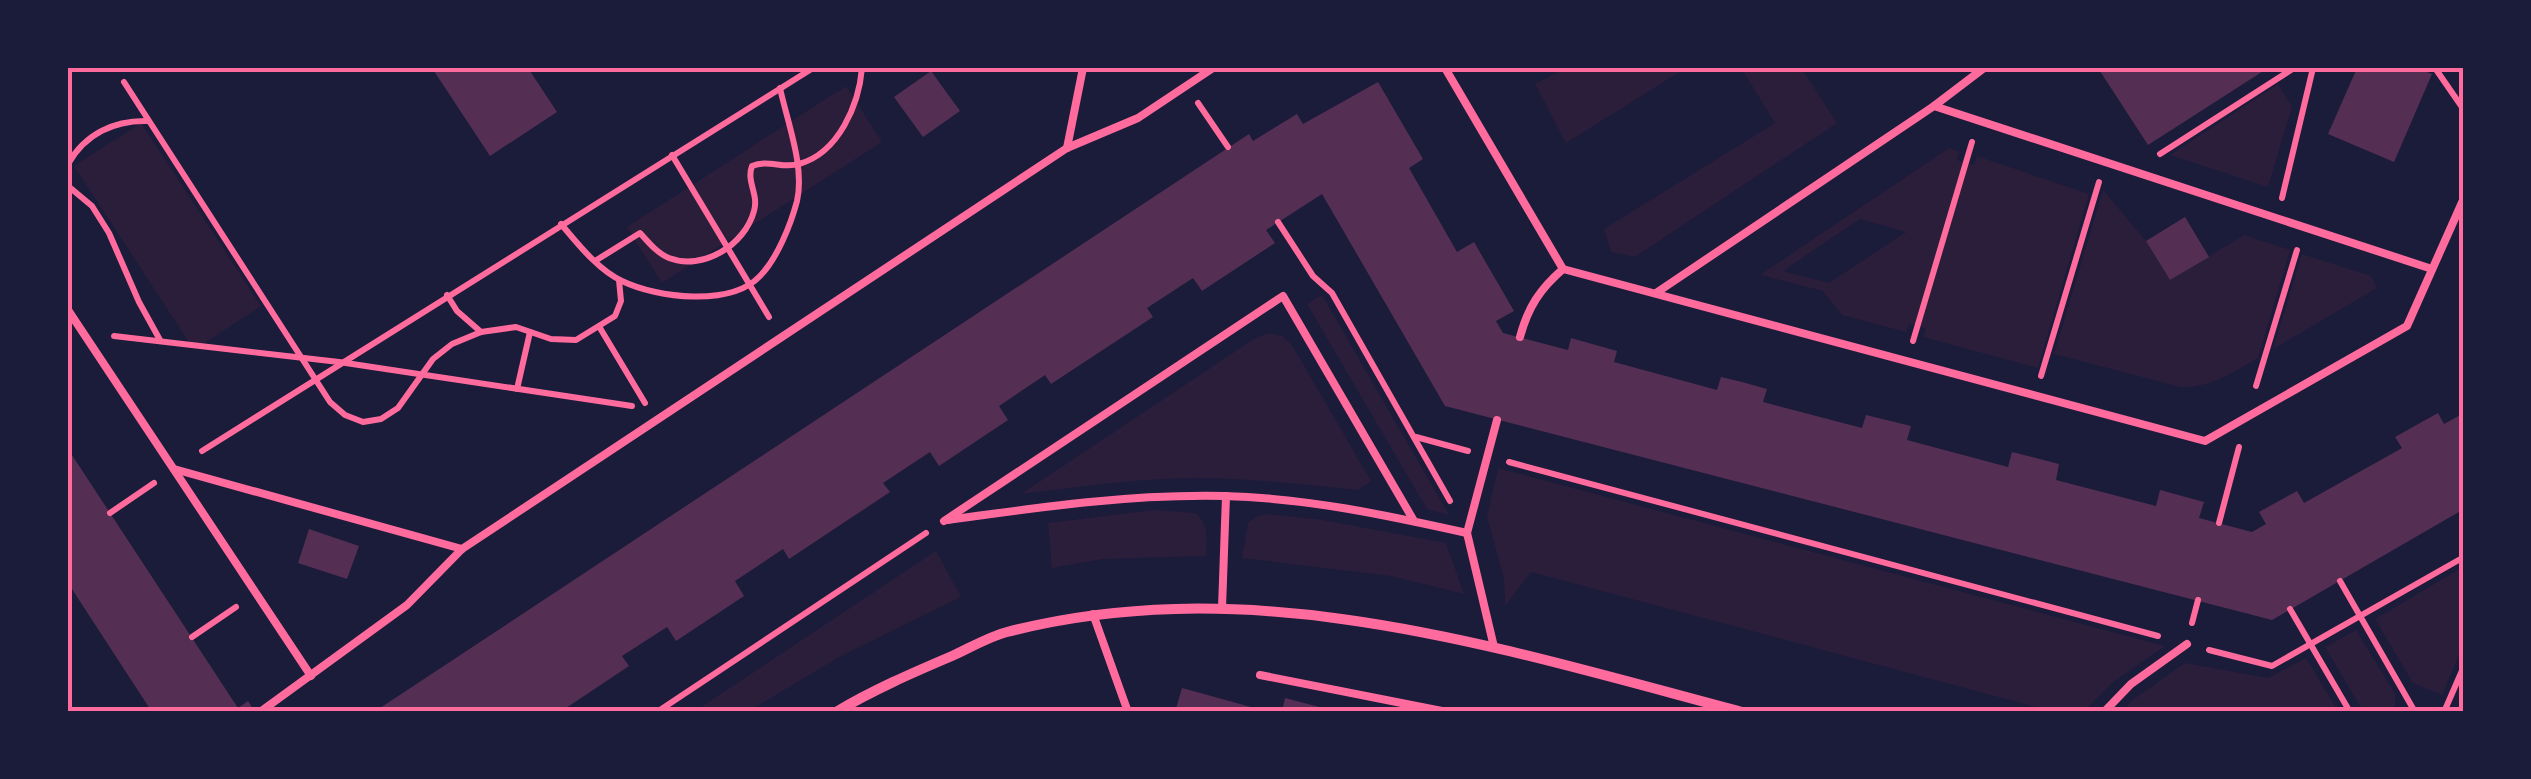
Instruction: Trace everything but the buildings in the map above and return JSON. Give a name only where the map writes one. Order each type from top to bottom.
[{"type":"street","points":[[836,712],[869,692],[1003,633],[1093,614],[1222,608],[1346,617],[1494,647],[1742,712]]},
{"type":"lane","points":[[1067,148],[1082,68]]},
{"type":"lane","points":[[260,712],[407,606],[462,548],[1067,148],[1138,118],[1213,68]]},
{"type":"lane","points":[[1446,68],[1562,269],[2205,441],[2407,326],[2464,198]]},
{"type":"lane","points":[[1656,294],[1984,68]]},
{"type":"lane","points":[[1934,106],[2432,269]]},
{"type":"lane","points":[[1520,337],[1526,312],[1542,288],[1562,269]]},
{"type":"lane","points":[[944,521],[1283,296],[1414,522]]},
{"type":"lane","points":[[68,310],[311,676]]},
{"type":"lane","points":[[1494,647],[1467,533],[1497,420]]},
{"type":"lane","points":[[174,469],[462,548]]},
{"type":"lane","points":[[944,521],[1077,501],[1226,496],[1319,504],[1467,533]]},
{"type":"lane","points":[[1222,608],[1226,496]]},
{"type":"lane","points":[[1093,614],[1128,712]]},
{"type":"lane","points":[[2104,712],[2115,697],[2186,644]]},
{"type":"lane","points":[[1260,675],[1447,712]]},
{"type":"path","points":[[110,513],[315,377],[813,68]]},
{"type":"path","points":[[595,261],[640,233],[667,257],[688,262],[711,258],[727,248],[752,220],[756,204],[748,176],[752,166],[762,162],[796,166],[814,158],[834,139],[860,92],[862,68]]},
{"type":"path","points":[[2134,172],[2294,68]]},
{"type":"path","points":[[2278,219],[2313,68]]},
{"type":"path","points":[[2435,68],[2464,110]]},
{"type":"path","points":[[124,82],[330,402],[345,416],[363,422],[381,419],[398,408],[443,352],[480,332],[516,327],[551,340],[576,340],[615,316],[621,301],[619,280]]},
{"type":"path","points":[[1186,85],[1228,147]]},
{"type":"path","points":[[561,224],[595,261],[619,280],[654,292],[691,296],[734,293],[750,285],[762,274],[782,239],[797,200],[796,166],[780,88]]},
{"type":"path","points":[[68,164],[84,142],[106,128],[125,120],[149,122]]},
{"type":"path","points":[[1907,361],[1978,121]]},
{"type":"path","points":[[672,156],[782,338]]},
{"type":"path","points":[[2036,396],[2104,162]]},
{"type":"path","points":[[68,186],[92,206],[109,233],[161,341]]},
{"type":"path","points":[[1278,222],[1313,276],[1332,293],[1467,533]]},
{"type":"path","points":[[2219,523],[2303,227]]},
{"type":"path","points":[[447,295],[457,311],[480,332]]},
{"type":"path","points":[[94,349],[112,336],[161,341],[339,362],[649,408],[600,328]]},
{"type":"path","points":[[517,389],[530,332]]},
{"type":"path","points":[[1416,437],[2272,666],[2464,557]]},
{"type":"path","points":[[657,712],[944,521]]},
{"type":"path","points":[[2340,581],[2415,712]]},
{"type":"path","points":[[192,637],[257,594]]},
{"type":"path","points":[[2290,610],[2350,712]]},
{"type":"path","points":[[2444,712],[2464,666]]},
{"type":"shaded area","points":[[1566,68],[1686,68],[1566,143],[1535,84]]},
{"type":"shaded area","points":[[1741,68],[1809,68],[1804,72],[1837,123],[1635,257],[1611,252],[1604,229],[1775,123]]},
{"type":"shaded area","points":[[2278,84],[2292,107],[2268,187],[2170,155]]},
{"type":"shaded area","points":[[846,86],[882,142],[662,283],[627,227]]},
{"type":"shaded area","points":[[141,123],[261,306],[194,350],[74,166]]},
{"type":"shaded area","points":[[1949,148],[1959,151],[1957,160],[1974,165],[1977,156],[2089,194],[2038,368],[1923,337],[1926,329],[1909,324],[1906,332],[1842,315],[1823,291],[1760,275]],"holes":[[[1860,219],[1906,232],[1829,283],[1783,271]]]},
{"type":"shaded area","points":[[2103,190],[2146,241],[2170,280],[2244,235],[2290,250],[2258,358],[2211,382],[2180,387],[2054,354]]},
{"type":"shaded area","points":[[2302,254],[2371,276],[2377,288],[2273,349]]},
{"type":"shaded area","points":[[1322,295],[1449,515],[1427,509],[1307,304]]},
{"type":"shaded area","points":[[1269,333],[1282,336],[1292,345],[1371,481],[1358,490],[1189,478],[1021,494],[1257,337]]},
{"type":"shaded area","points":[[1498,468],[2165,646],[2113,682],[2084,711],[2051,711],[1531,572],[1505,606],[1504,579],[1487,517]]},
{"type":"shaded area","points":[[1153,510],[1196,513],[1205,528],[1206,556],[1103,559],[1052,568],[1048,523]]},
{"type":"shaded area","points":[[1268,514],[1446,543],[1464,594],[1391,576],[1242,558],[1248,523]]},
{"type":"shaded area","points":[[936,551],[961,597],[841,656],[749,711],[695,711]]},
{"type":"shaded area","points":[[2463,567],[2463,645],[2442,695],[2413,683],[2375,619]]},
{"type":"shaded area","points":[[2356,630],[2395,694],[2395,706],[2390,711],[2363,711],[2325,647]]},
{"type":"shaded area","points":[[2306,658],[2338,711],[2123,711],[2131,701],[2185,663],[2268,678]]}]
